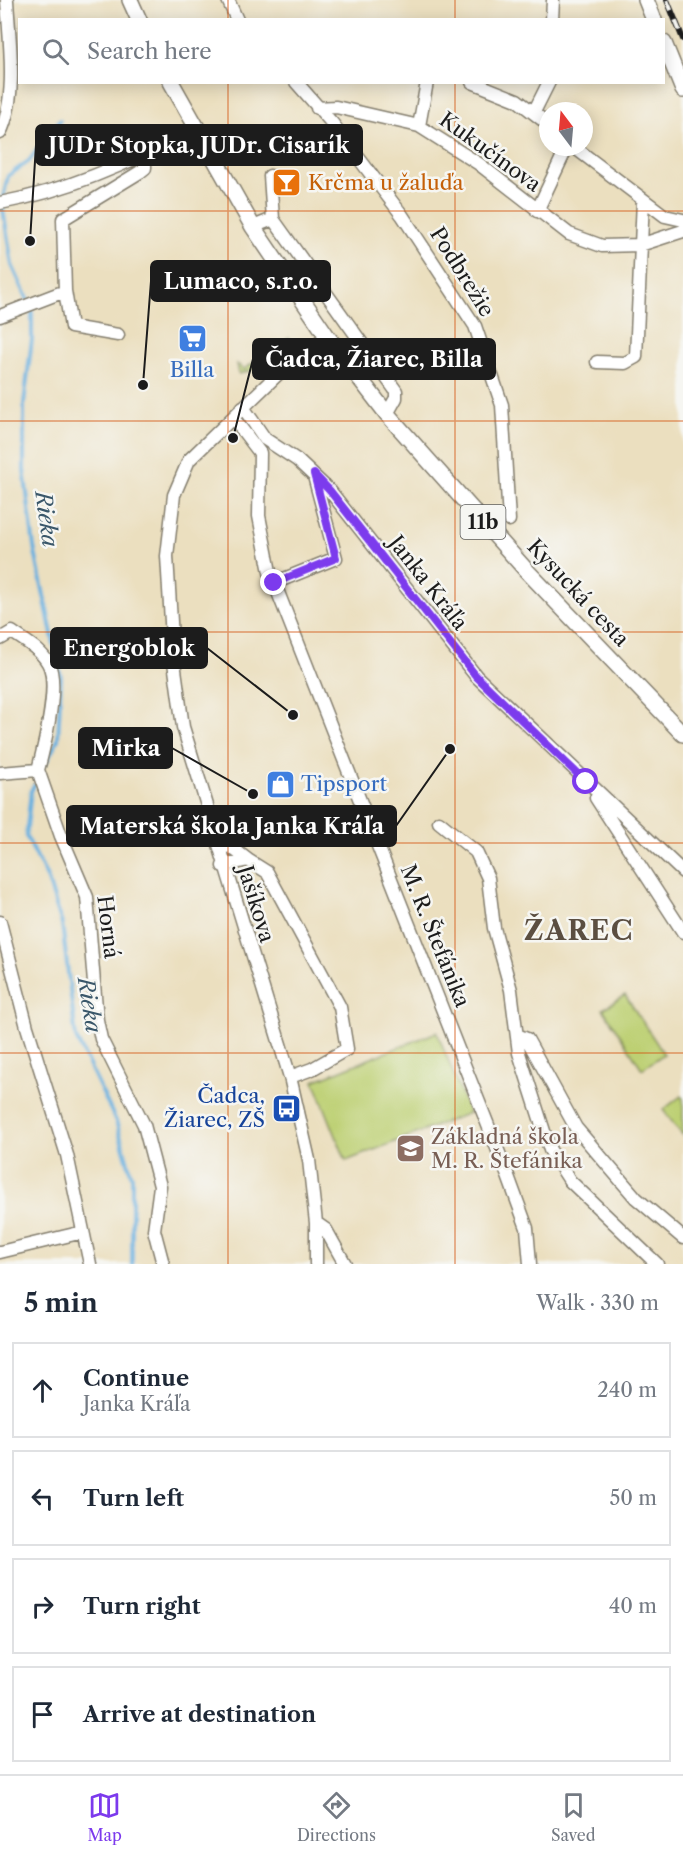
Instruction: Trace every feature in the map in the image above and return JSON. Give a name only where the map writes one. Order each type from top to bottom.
[{"type":"main road","points":[[130,0],[138,18]]},
{"type":"main road","points":[[646,0],[653,18]]},
{"type":"main road","points":[[665,48],[683,90]]},
{"type":"main road","name":"11b","points":[[172,84],[195,127]]},
{"type":"main road","name":"Kysucká cesta","points":[[195,127],[253,227],[327,336],[387,414],[526,570],[683,734]]},
{"type":"street","points":[[0,133],[7,109],[11,74],[7,0]]},
{"type":"street","points":[[228,0],[236,18]]},
{"type":"street","points":[[552,18],[553,0]]},
{"type":"street","name":"Podbrežie","points":[[298,84],[402,215],[475,326],[502,405],[509,520]]},
{"type":"street","name":"Kukučínova","points":[[419,126],[427,84]]},
{"type":"street","points":[[477,84],[510,97],[539,116]]},
{"type":"street","points":[[534,112],[548,84]]},
{"type":"street","name":"Kukučínova","points":[[317,108],[336,107],[419,126],[479,164],[569,234],[602,246],[640,245],[683,231]]},
{"type":"street","points":[[0,203],[23,199],[81,181],[145,155],[195,127]]},
{"type":"street","points":[[118,335],[71,327],[65,291],[63,219],[140,172],[145,168],[145,155]]},
{"type":"street","name":"Kukučínova","points":[[537,211],[563,156]]},
{"type":"street","points":[[586,156],[665,216],[683,220]]},
{"type":"street","points":[[270,177],[273,219],[396,391],[396,398],[387,414]]},
{"type":"street","points":[[597,362],[625,363],[636,357],[644,200]]},
{"type":"street","points":[[253,227],[273,219]]},
{"type":"street","points":[[0,316],[65,291]]},
{"type":"street","name":"Jašíkova","points":[[316,1264],[316,1223],[309,1160],[290,1077],[223,866],[183,728],[173,655],[167,575],[168,537],[174,495],[186,466],[198,449],[280,372],[327,336]]},
{"type":"street","name":"Janka Kráľa","points":[[243,407],[265,439],[314,474],[330,491],[476,676],[683,872]]},
{"type":"street","name":"M. R. Štefánika","points":[[237,423],[260,453],[259,516],[274,583],[508,1176],[527,1228],[530,1264]]},
{"type":"street","points":[[274,583],[336,558],[314,474]]},
{"type":"street","points":[[0,639],[12,632],[32,646],[49,663],[52,687],[46,739],[38,770],[0,773]]},
{"type":"street","name":"Horná","points":[[38,770],[61,836],[87,897],[97,1020],[101,1039],[144,1125],[160,1186],[154,1230],[163,1264]]},
{"type":"street","name":"Janka Kráľa","points":[[586,782],[683,932]]},
{"type":"street","points":[[439,822],[476,852],[488,878],[494,928],[511,990],[519,1053],[550,1150],[570,1181],[657,1264]]},
{"type":"street","points":[[214,834],[267,872],[340,1007],[347,1049],[312,1069],[290,1077]]},
{"type":"street","points":[[223,866],[249,860]]},
{"type":"street","points":[[0,922],[27,1027],[67,1155],[90,1264]]},
{"type":"street","points":[[517,1035],[527,1039],[576,1128],[636,1198],[683,1238]]},
{"type":"street","points":[[316,1223],[326,1230],[345,1264]]},
{"type":"street","points":[[0,1252],[83,1232]]},
{"type":"green space","points":[[289,338],[293,344],[261,367],[239,374],[237,364],[244,369]]},
{"type":"green space","points":[[625,995],[664,1054],[642,1069],[603,1009]]},
{"type":"green space","points":[[437,1032],[469,1113],[346,1161],[314,1081]]},
{"type":"green space","points":[[681,1096],[683,1099],[683,1136],[663,1110]]},
{"type":"waterway","name":"Rieka","points":[[45,764],[58,740],[61,678],[34,547],[24,470],[24,403],[32,339],[32,309],[12,265],[2,203],[8,176],[29,161],[60,120]]},
{"type":"waterway","name":"Rieka","points":[[34,785],[31,791],[26,836],[47,877],[62,924],[76,1038],[116,1121],[132,1177],[132,1264]]},
{"type":"railway","points":[[667,0],[683,39]]},
{"type":"place","name":"Krčma u žaluďa","points":[[287,183]]},
{"type":"place","name":"JUDr Stopka, JUDr. Cisarík","points":[[30,241]]},
{"type":"place","name":"Billa","points":[[192,339]]},
{"type":"place","name":"Lumaco, s.r.o.","points":[[143,385]]},
{"type":"place","name":"Čadca, Žiarec, Billa","points":[[233,438]]},
{"type":"place","name":"Energoblok","points":[[293,715]]},
{"type":"place","name":"Materská škola Janka Kráľa","points":[[450,749]]},
{"type":"place","name":"Tipsport","points":[[280,784]]},
{"type":"place","name":"Mirka","points":[[253,794]]},
{"type":"place","name":"Čadca, Žiarec, ZŠ","points":[[286,1108]]},
{"type":"place","name":"Základná škola M. R. Štefánika","points":[[410,1149]]},
{"type":"district","name":"ŽAREC","points":[[579,931]]},
{"type":"route","points":[[274,583],[336,558],[314,474],[330,491],[476,676],[586,782]]}]
